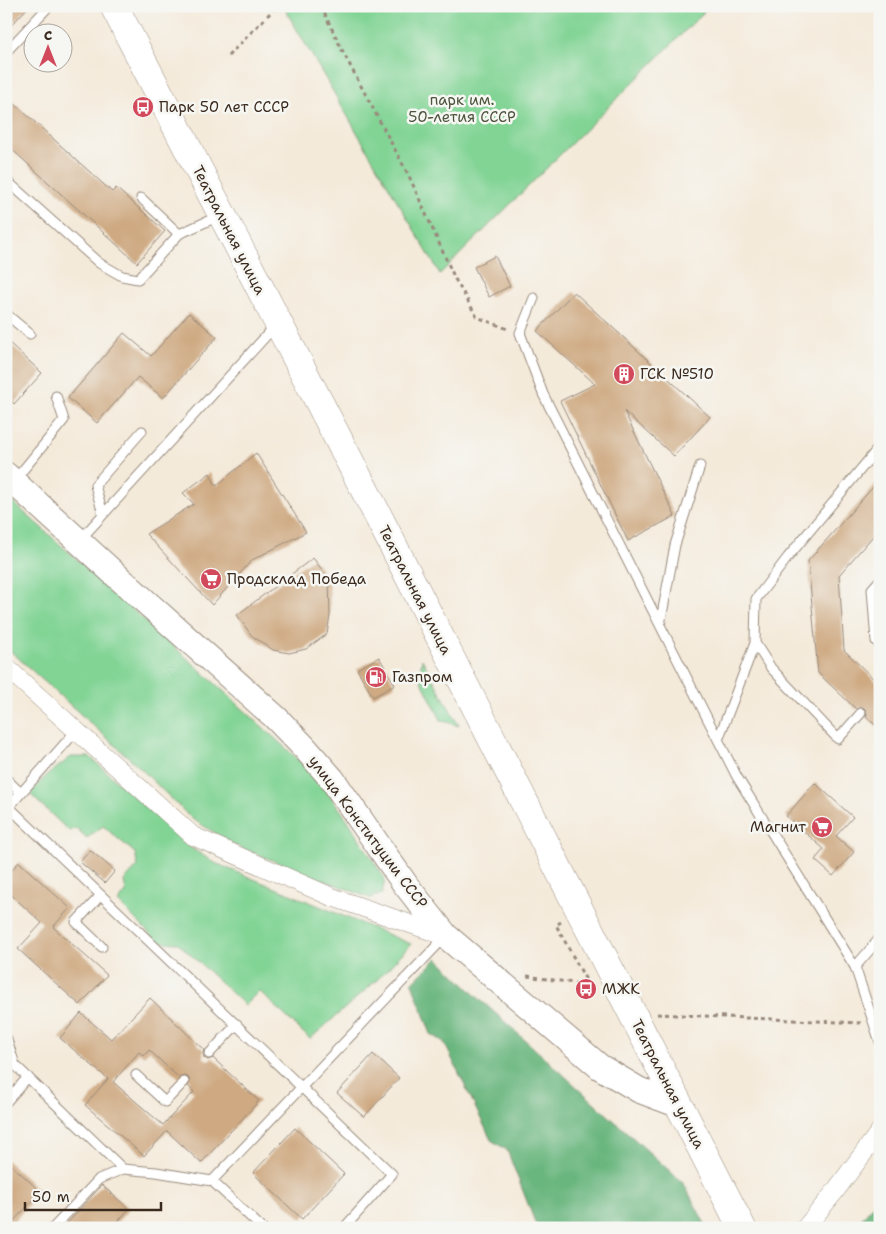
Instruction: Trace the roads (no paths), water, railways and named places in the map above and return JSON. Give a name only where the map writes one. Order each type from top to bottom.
[{"type":"main road","name":"Театральная улица","points":[[114,6],[742,1228]]},
{"type":"street","name":"улица Конституции СССР","points":[[10,478],[275,718],[304,748],[332,779],[405,884],[446,936],[600,1067],[639,1090],[679,1105]]},
{"type":"street","points":[[6,667],[193,836],[332,897],[446,936]]},
{"type":"street","points":[[805,1228],[880,1131]]},
{"type":"lane","points":[[6,52],[48,6]]},
{"type":"lane","points":[[6,180],[99,263],[122,276],[138,279],[179,234],[222,215]]},
{"type":"lane","points":[[141,198],[179,234]]},
{"type":"lane","points":[[534,298],[520,333],[542,394],[737,777],[854,967],[880,1042]]},
{"type":"lane","points":[[6,314],[30,334]]},
{"type":"lane","points":[[79,541],[277,323]]},
{"type":"lane","points":[[10,478],[64,420],[56,396]]},
{"type":"lane","points":[[103,514],[95,485],[142,431]]},
{"type":"lane","points":[[718,740],[755,643],[756,599],[788,557],[880,446]]},
{"type":"lane","points":[[660,626],[675,545],[700,466]]},
{"type":"lane","points":[[880,580],[872,589],[876,641],[880,645]]},
{"type":"lane","points":[[755,643],[771,668],[838,739],[861,713]]},
{"type":"lane","points":[[76,730],[8,809],[237,1024],[392,1174],[344,1228]]},
{"type":"lane","points":[[6,779],[21,793]]},
{"type":"lane","points":[[101,895],[76,922],[102,947]]},
{"type":"lane","points":[[212,1181],[446,936]]},
{"type":"lane","points":[[854,967],[880,938]]},
{"type":"lane","points":[[209,1054],[237,1024]]},
{"type":"lane","points":[[6,1037],[16,1065],[123,1169]]},
{"type":"lane","points":[[136,1075],[165,1102],[184,1082]]},
{"type":"lane","points":[[6,1102],[28,1077]]},
{"type":"lane","points":[[53,1228],[99,1179],[123,1169],[212,1181],[262,1228]]},
{"type":"place","name":"Парк 50 лет СССР","points":[[143,107]]},
{"type":"place","name":"ГСК №510","points":[[624,374]]},
{"type":"place","name":"Продсклад Победа","points":[[211,579]]},
{"type":"place","name":"Газпром","points":[[376,677]]},
{"type":"place","name":"Магнит","points":[[822,827]]},
{"type":"place","name":"МЖК","points":[[586,989]]},
{"type":"park label","name":"парк им. 50-летия СССР","points":[[462,108]]}]
